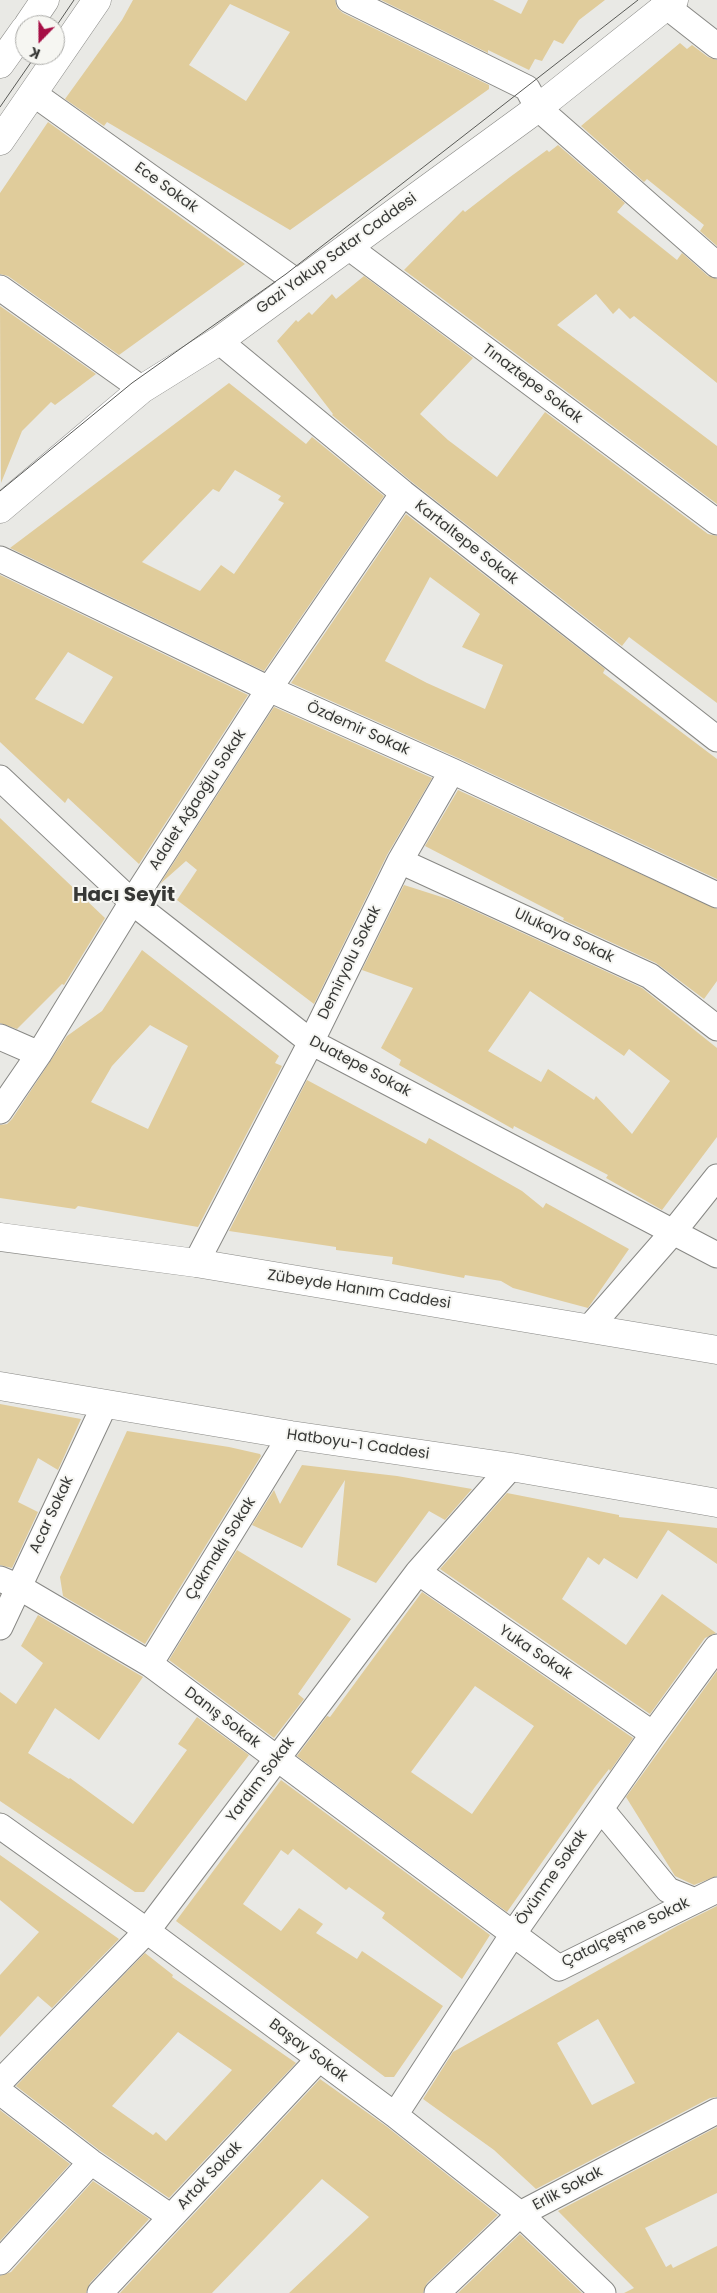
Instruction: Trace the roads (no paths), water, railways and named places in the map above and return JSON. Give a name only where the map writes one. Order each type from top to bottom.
[{"type":"main road","points":[[35,15],[45,0]]},
{"type":"main road","points":[[0,141],[97,0]]},
{"type":"main road","name":"Gazi Yakup Satar Caddesi","points":[[0,509],[142,389],[219,341],[297,282],[538,108],[668,2]]},
{"type":"main road","points":[[0,64],[15,43]]},
{"type":"main road","name":"Zübeyde Hanım Caddesi","points":[[0,1237],[196,1263],[717,1350]]},
{"type":"main road","name":"Hatboyu-1 Caddesi","points":[[0,1386],[292,1435],[511,1467],[717,1503]]},
{"type":"street","points":[[349,0],[528,88],[538,108],[717,265]]},
{"type":"street","points":[[668,2],[717,46]]},
{"type":"street","name":"Ece Sokak","points":[[34,94],[297,282]]},
{"type":"street","name":"Tınaztepe Sokak","points":[[347,246],[717,522]]},
{"type":"street","points":[[0,288],[142,389]]},
{"type":"street","name":"Kartaltepe Sokak","points":[[219,341],[403,493],[717,740]]},
{"type":"street","name":"Adalet Ağaoğlu Sokak","points":[[0,1112],[39,1054],[132,902],[269,689],[403,493]]},
{"type":"street","name":"Özdemir Sokak","points":[[0,559],[269,689],[452,771],[717,895]]},
{"type":"street","name":"Demiryolu Sokak","points":[[196,1263],[311,1042],[400,862],[452,771]]},
{"type":"street","name":"Duatepe Sokak","points":[[0,778],[132,902],[311,1042],[717,1255]]},
{"type":"street","name":"Ulukaya Sokak","points":[[400,862],[650,976],[717,1028]]},
{"type":"street","points":[[0,1037],[39,1054]]},
{"type":"street","points":[[590,1328],[674,1231],[717,1177]]},
{"type":"street","name":"Acar Sokak","points":[[0,1627],[9,1583],[105,1404]]},
{"type":"street","name":"Çakmaklı Sokak","points":[[150,1664],[292,1435]]},
{"type":"street","name":"Yardım Sokak","points":[[0,2082],[147,1931],[418,1572],[511,1467]]},
{"type":"street","name":"Yuka Sokak","points":[[418,1572],[653,1734]]},
{"type":"street","name":"Danış Sokak","points":[[9,1583],[150,1664],[513,1934]]},
{"type":"street","name":"Övünme Sokak","points":[[395,2116],[513,1934],[653,1734],[717,1647]]},
{"type":"street","points":[[601,1809],[668,1890],[693,1900]]},
{"type":"street","name":"Başay Sokak","points":[[0,1826],[147,1931],[395,2116],[520,2214],[603,2293]]},
{"type":"street","name":"Çatalçeşme Sokak","points":[[513,1934],[559,1968],[693,1900],[717,1890]]},
{"type":"street","name":"Artok Sokak","points":[[100,2293],[319,2059]]},
{"type":"street","points":[[0,2092],[91,2162],[171,2217]]},
{"type":"street","name":"Erlik Sokak","points":[[437,2293],[520,2214],[717,2111]]},
{"type":"street","points":[[0,2262],[91,2162]]},
{"type":"tram line","points":[[64,15],[74,0]]},
{"type":"tram line","points":[[0,491],[132,383],[286,274],[638,0]]},
{"type":"tram line","points":[[0,107],[29,65]]},
{"type":"district","name":"Hacı Seyit","points":[[124,896]]}]
